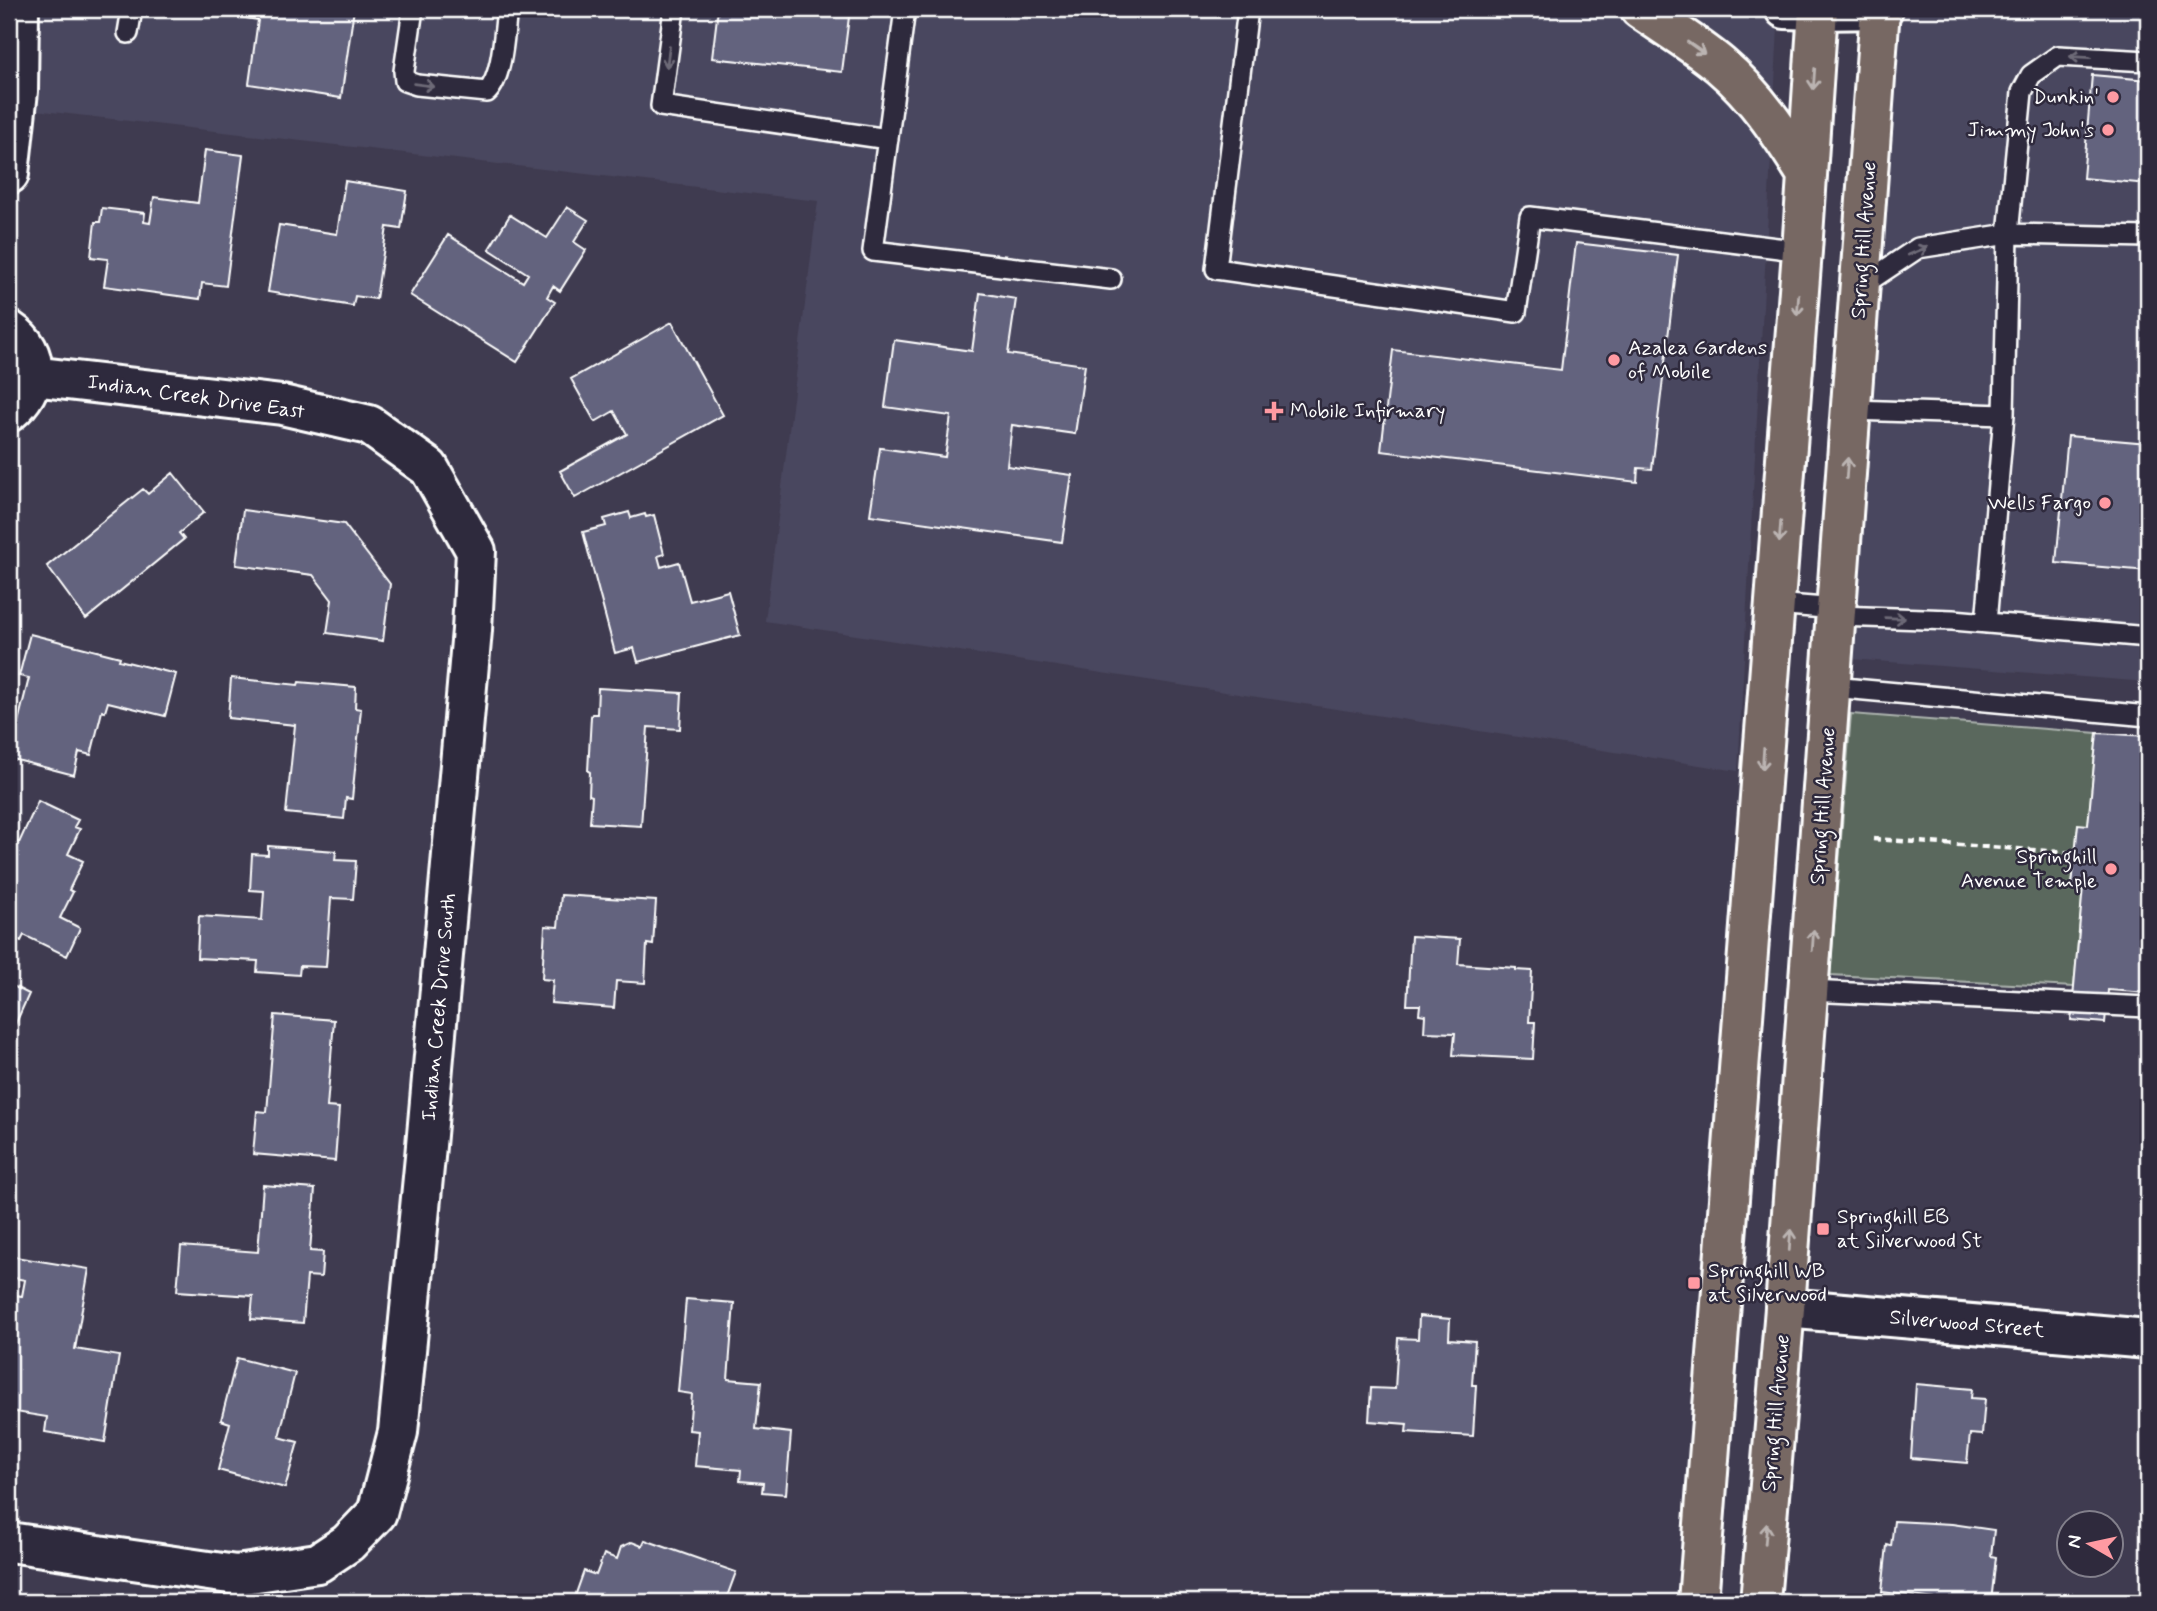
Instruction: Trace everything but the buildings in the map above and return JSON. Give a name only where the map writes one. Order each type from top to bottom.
[{"type":"main road","points":[[1640,9],[1720,65],[1753,97],[1772,119],[1807,175]]},
{"type":"main road","points":[[1698,1602],[1802,251],[1807,175],[1807,9]]},
{"type":"main road","name":"Spring Hill Avenue","points":[[1760,1602],[1785,1308],[1881,9]]},
{"type":"street","points":[[9,174],[18,92],[19,9]]},
{"type":"street","points":[[1807,9],[1881,9]]},
{"type":"street","points":[[9,330],[18,336],[26,348],[32,376],[28,391],[9,412]]},
{"type":"street","name":"Indian Creek Drive East","points":[[32,376],[295,408],[369,425],[429,468]]},
{"type":"street","name":"Indian Creek Drive South","points":[[9,1542],[236,1575],[318,1563],[348,1543],[377,1513],[398,1432],[472,630],[475,551],[429,468]]},
{"type":"street","name":"Silverwood Street","points":[[1785,1308],[2148,1339]]},
{"type":"lane","points":[[128,33],[132,9]]},
{"type":"lane","points":[[414,9],[404,71],[405,81],[417,85],[487,92],[493,86],[499,67],[507,9]]},
{"type":"lane","points":[[674,9],[662,106],[888,139]]},
{"type":"lane","points":[[905,9],[873,251],[1111,279]]},
{"type":"lane","points":[[1248,9],[1216,270],[1516,312],[1530,217],[1802,251]]},
{"type":"lane","points":[[1986,623],[2004,415],[2008,234],[2022,92],[2031,75],[2058,56],[2148,61]]},
{"type":"lane","points":[[1861,286],[1918,248],[2008,234],[2148,237]]},
{"type":"lane","points":[[1852,410],[2004,415]]},
{"type":"lane","points":[[1775,604],[1837,612],[2148,636]]},
{"type":"lane","points":[[1832,687],[2148,716]]},
{"type":"lane","points":[[1809,991],[2148,1007]]},
{"type":"path","points":[[1873,839],[2075,853]]},
{"type":"shaded area","name":"Mobile Infirmary","points":[[9,9],[1779,9],[1738,771],[765,621],[818,201],[9,107]]},
{"type":"shaded area","points":[[1892,9],[2148,9],[2148,682],[1850,659]]},
{"type":"green space","points":[[1851,714],[2097,733],[2088,825],[2078,825],[2072,885],[2083,886],[2074,987],[1830,975]]},
{"type":"place","name":"Dunkin'","points":[[2113,97]]},
{"type":"place","name":"Jimmy John's","points":[[2108,130]]},
{"type":"place","name":"Azalea Gardens of Mobile","points":[[1614,360]]},
{"type":"place","name":"Mobile Infirmary","points":[[1274,411]]},
{"type":"place","name":"Wells Fargo","points":[[2105,503]]},
{"type":"place","name":"Springhill Avenue Temple","points":[[2111,869]]},
{"type":"place","name":"Springhill EB at Silverwood St","points":[[1823,1229]]},
{"type":"place","name":"Springhill WB at Silverwood","points":[[1694,1283]]}]
